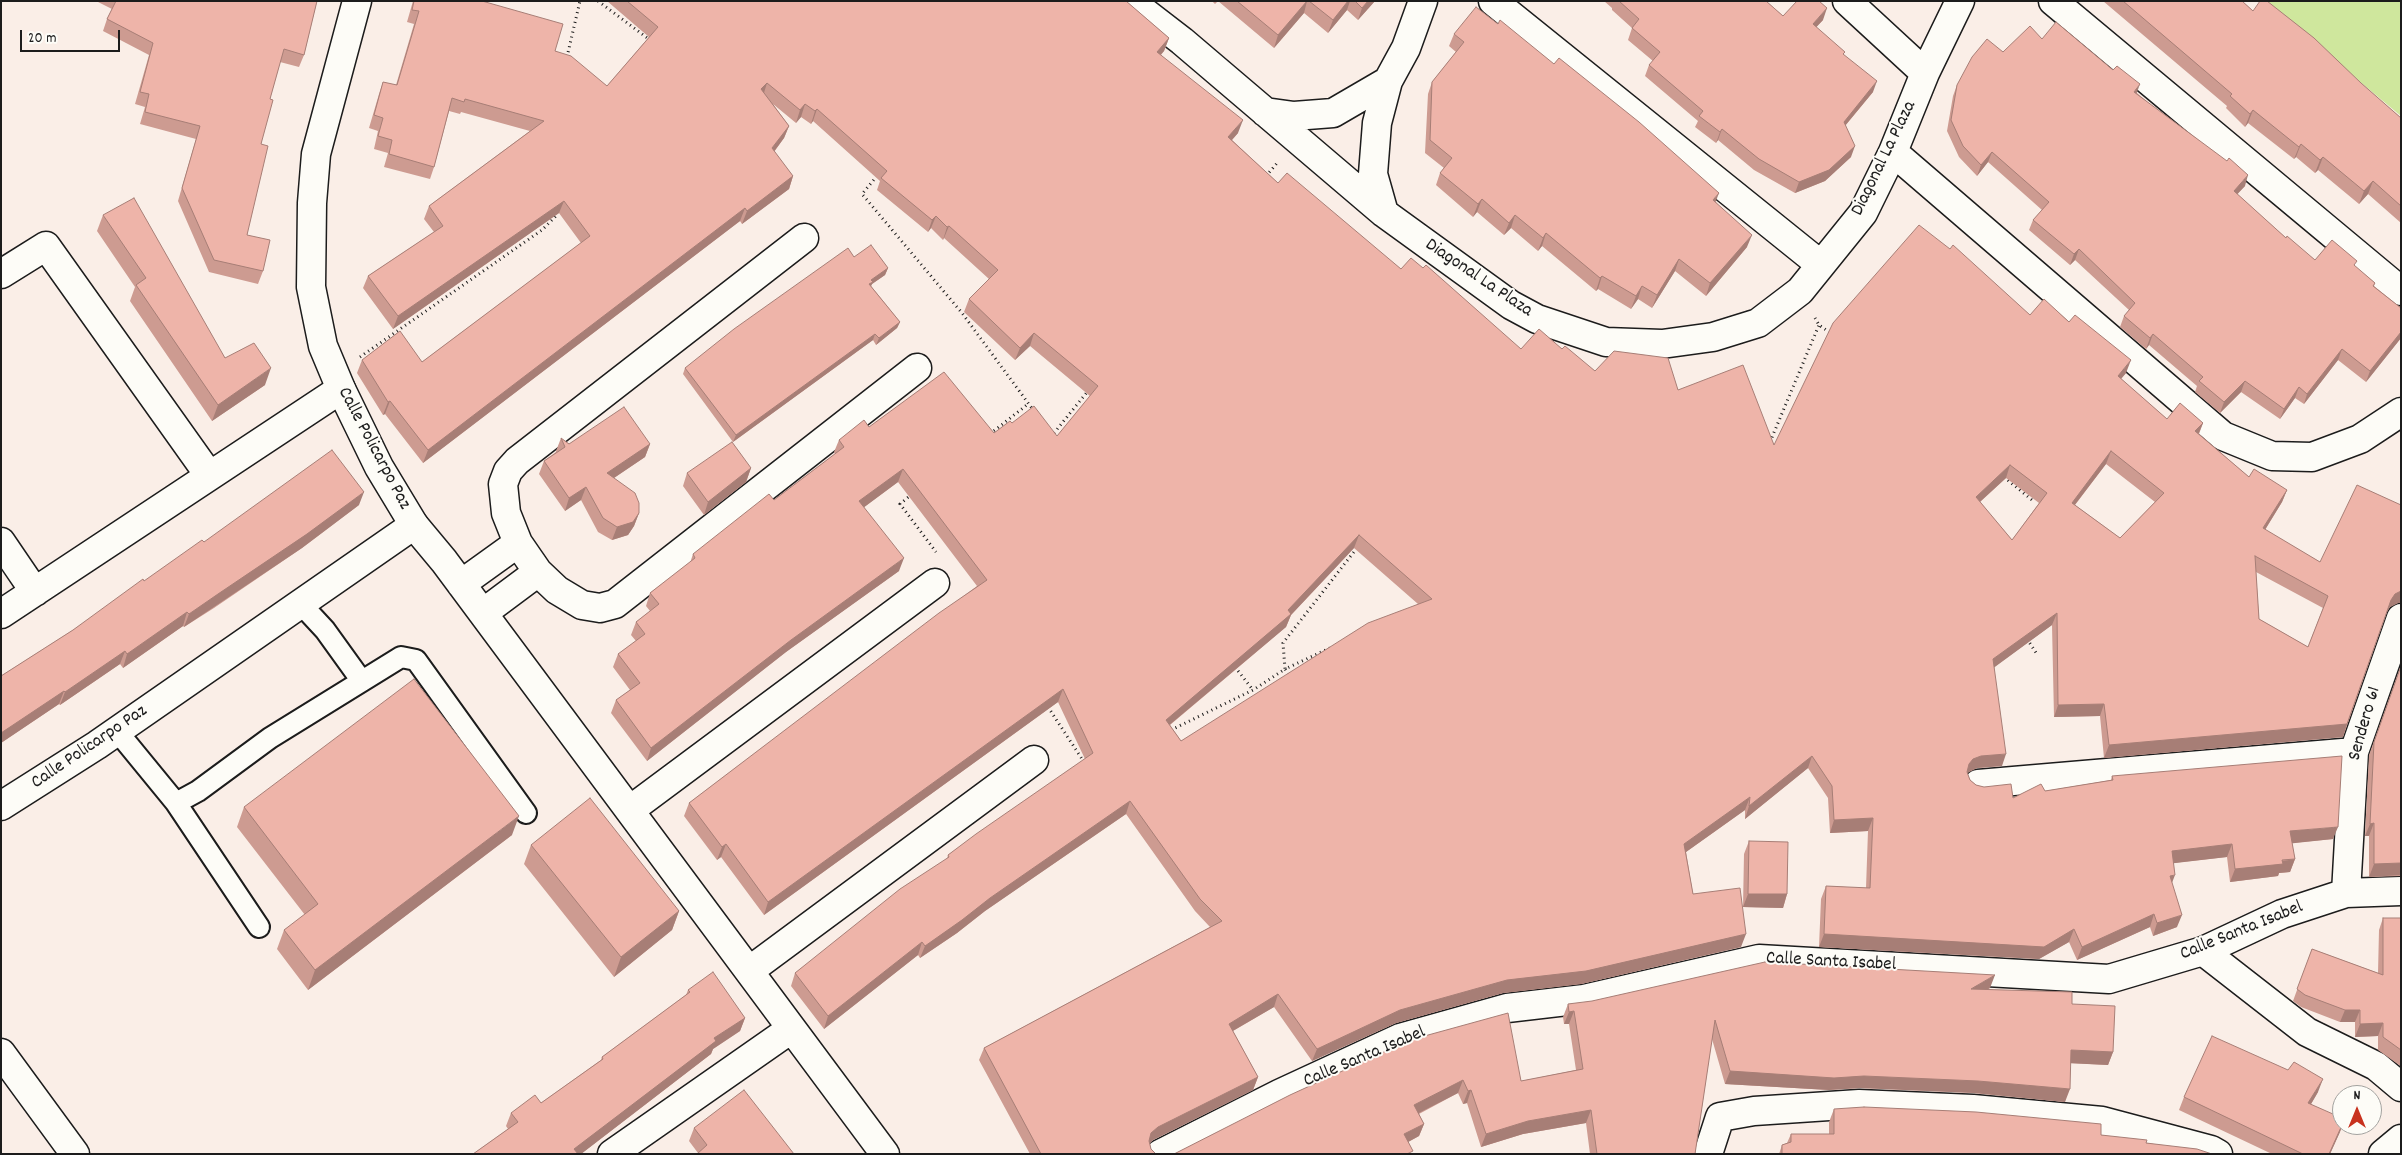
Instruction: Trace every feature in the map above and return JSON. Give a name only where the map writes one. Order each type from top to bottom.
[{"type":"street","name":"Calle Policarpo Paz","points":[[1,806],[117,731],[414,524],[379,468],[341,389],[323,346],[311,287],[312,202],[316,154],[357,1]]},
{"type":"street","name":"Diagonal La Plaza","points":[[1130,1],[1182,41],[1296,140],[1384,212],[1512,304],[1537,320],[1606,342],[1662,344],[1713,337],[1758,323],[1800,291],[1863,213],[1893,152],[1925,73],[1960,1]]},
{"type":"street","points":[[1384,212],[1374,174],[1377,123],[1388,81],[1406,48],[1423,1]]},
{"type":"street","points":[[1493,1],[1821,265]]},
{"type":"street","points":[[1847,1],[1925,73]]},
{"type":"street","points":[[2053,1],[2401,291]]},
{"type":"street","points":[[1265,112],[1294,116],[1334,113],[1388,81]]},
{"type":"street","points":[[1893,152],[2224,436],[2272,456],[2312,458],[2360,439],[2401,412]]},
{"type":"street","points":[[804,238],[517,461],[508,471],[503,484],[506,513],[518,543],[538,572],[557,590],[582,605],[600,608],[616,604],[917,368]]},
{"type":"street","points":[[1,274],[46,246],[209,475]]},
{"type":"street","points":[[1,614],[341,389]]},
{"type":"street","points":[[414,524],[630,810],[884,1154]]},
{"type":"street","points":[[1,542],[35,592]]},
{"type":"street","points":[[461,584],[518,543]]},
{"type":"street","points":[[630,810],[938,570]]},
{"type":"street","points":[[483,613],[538,572]]},
{"type":"street","name":"Sendero 61","points":[[2346,892],[2354,752],[2401,618]]},
{"type":"street","points":[[1978,784],[2354,752]]},
{"type":"street","points":[[749,971],[1034,760]]},
{"type":"street","name":"Calle Santa Isabel","points":[[1160,1154],[1279,1094],[1400,1038],[1507,1008],[1584,999],[1759,958],[2109,979],[2204,951],[2282,914],[2346,892],[2401,892]]},
{"type":"street","points":[[2204,951],[2307,1032],[2376,1066],[2401,1087]]},
{"type":"street","points":[[612,1154],[791,1029]]},
{"type":"street","points":[[1,1053],[75,1154]]},
{"type":"street","points":[[1708,1154],[1720,1117],[1754,1111],[1859,1104],[1973,1109],[2102,1121],[2211,1150],[2218,1154]]},
{"type":"street","points":[[2383,1154],[2401,1139]]},
{"type":"lane","points":[[300,603],[326,630],[361,680]]},
{"type":"lane","points":[[176,803],[198,791],[270,738],[401,657],[416,660],[526,813]]},
{"type":"lane","points":[[117,731],[176,803],[259,927]]},
{"type":"path","points":[[566,58],[580,1]]},
{"type":"path","points":[[598,1],[650,41]]},
{"type":"path","points":[[1265,178],[1296,140]]},
{"type":"path","points":[[880,172],[862,194],[962,313],[1035,412]]},
{"type":"path","points":[[341,389],[357,359],[542,230],[560,212]]},
{"type":"path","points":[[1800,291],[1819,325],[1835,336]]},
{"type":"path","points":[[962,313],[968,306]]},
{"type":"path","points":[[1770,444],[1819,325]]},
{"type":"path","points":[[1054,433],[1091,388]]},
{"type":"path","points":[[983,440],[1028,404]]},
{"type":"path","points":[[1047,426],[1060,441]]},
{"type":"path","points":[[1996,472],[2032,500]]},
{"type":"path","points":[[915,492],[900,504],[938,570]]},
{"type":"path","points":[[1291,676],[1285,669],[1283,643],[1362,543]]},
{"type":"path","points":[[2026,638],[2037,654]]},
{"type":"path","points":[[1167,732],[1253,690],[1285,669],[1336,645]]},
{"type":"path","points":[[1235,667],[1253,690]]},
{"type":"path","points":[[1043,700],[1087,766]]},
{"type":"green space","points":[[2263,1],[2401,1],[2401,116]]},
{"type":"building","points":[[116,1],[317,1],[304,55],[284,49],[270,99],[273,100],[261,144],[268,146],[247,235],[270,240],[263,271],[214,260],[182,188],[200,126],[145,112],[149,94],[140,92],[153,43],[107,19]]},
{"type":"building","points":[[414,1],[482,1],[563,24],[555,51],[571,56],[607,86],[658,27],[627,1],[1126,1],[1169,38],[1157,52],[1243,120],[1228,137],[1278,183],[1287,173],[1401,269],[1411,258],[1423,268],[1426,265],[1521,349],[1539,329],[1562,349],[1565,346],[1595,371],[1614,351],[1668,358],[1678,390],[1743,365],[1774,445],[1833,323],[1919,225],[1950,249],[1953,245],[2030,315],[2044,299],[2069,322],[2075,315],[2131,360],[2118,376],[2167,419],[2180,403],[2203,423],[2195,431],[2249,477],[2254,469],[2287,490],[2263,528],[2320,562],[2357,485],[2401,505],[2401,591],[2395,594],[2391,600],[2347,724],[2109,745],[2104,704],[2058,705],[2057,613],[1993,659],[2006,754],[1981,756],[1973,759],[1969,764],[1967,772],[1970,780],[1976,785],[1984,787],[2011,784],[2013,798],[2041,784],[2045,791],[2113,780],[2112,776],[2342,756],[2338,827],[2290,831],[2295,859],[2282,860],[2283,864],[2235,869],[2232,844],[2172,851],[2175,875],[2170,876],[2182,915],[2157,923],[2154,914],[2082,947],[2074,929],[2044,947],[1824,934],[1826,886],[1870,888],[1873,818],[1834,820],[1832,786],[1812,756],[1749,806],[1750,797],[1684,844],[1693,894],[1740,888],[1746,934],[1586,971],[1507,980],[1400,1010],[1317,1049],[1278,994],[1229,1024],[1258,1077],[1158,1127],[1151,1133],[1149,1141],[1151,1149],[1156,1154],[1041,1154],[984,1048],[1222,921],[1200,899],[1130,801],[990,898],[925,946],[922,942],[828,1016],[795,973],[900,889],[949,857],[948,855],[976,834],[1093,753],[1063,689],[768,902],[726,844],[722,847],[689,803],[939,613],[987,580],[903,469],[859,501],[904,558],[791,640],[651,748],[616,700],[640,683],[618,654],[645,634],[636,622],[659,604],[650,593],[695,558],[693,554],[769,494],[774,500],[844,447],[839,440],[864,420],[869,427],[944,372],[994,433],[1010,421],[1012,423],[1034,406],[1057,436],[1098,386],[1034,333],[1020,348],[969,299],[998,270],[949,226],[947,227],[936,216],[932,220],[881,178],[887,171],[817,109],[815,111],[805,104],[800,110],[767,83],[761,89],[789,126],[772,148],[793,176],[747,211],[745,208],[428,450],[390,401],[388,402],[362,360],[400,331],[422,362],[590,236],[564,201],[398,316],[368,276],[443,226],[429,206],[544,121],[465,99],[464,102],[452,98],[434,167],[389,154],[392,140],[378,136],[383,118],[374,115],[383,82],[397,85],[419,11],[412,10]],"holes":[[[2111,451],[2164,493],[2120,538],[2072,503]],[[2010,465],[2047,493],[2012,540],[1976,497]],[[1359,535],[1432,599],[1368,623],[1181,741],[1166,720],[1291,614],[1288,610]],[[2255,556],[2328,596],[2308,647],[2259,619]]]},
{"type":"building","points":[[1237,1],[1307,1],[1278,35]]},
{"type":"building","points":[[1309,1],[1348,1],[1333,20]]},
{"type":"building","points":[[1355,1],[1368,1],[1362,8]]},
{"type":"building","points":[[1619,1],[1766,1],[1783,16],[1797,1],[1819,1],[1827,8],[1813,24],[1845,52],[1843,54],[1877,81],[1844,122],[1855,146],[1829,170],[1799,182],[1759,159],[1722,129],[1720,132],[1699,116],[1703,111],[1649,65],[1660,52],[1632,28],[1639,19]]},
{"type":"building","points":[[2123,1],[2242,1],[2253,11],[2260,1],[2267,1],[2314,38],[2401,118],[2401,206],[2373,181],[2364,191],[2323,157],[2320,160],[2301,144],[2299,147],[2253,110],[2250,114],[2230,96],[2232,94]]},
{"type":"building","points":[[1476,7],[1498,24],[1500,20],[1554,64],[1559,58],[1639,122],[1719,193],[1713,200],[1752,235],[1710,283],[1679,259],[1657,295],[1642,286],[1636,296],[1602,276],[1600,278],[1546,233],[1543,238],[1515,215],[1509,223],[1482,199],[1478,204],[1440,173],[1452,158],[1430,140],[1432,82],[1464,42],[1454,34]]},
{"type":"building","points":[[2056,22],[2113,70],[2117,66],[2140,84],[2134,92],[2227,161],[2229,158],[2248,175],[2234,191],[2286,238],[2287,236],[2315,260],[2332,240],[2357,261],[2354,265],[2375,283],[2373,286],[2401,308],[2401,332],[2370,371],[2342,349],[2307,394],[2299,387],[2284,409],[2245,381],[2224,402],[2199,381],[2203,377],[2153,334],[2150,338],[2124,316],[2135,303],[2079,249],[2074,254],[2033,220],[2049,202],[1992,152],[1981,165],[1963,146],[1951,120],[1957,85],[1972,57],[1987,39],[2003,52],[2030,26],[2042,39]]},
{"type":"building","points":[[134,198],[225,358],[254,343],[271,368],[218,405],[136,285],[146,278],[103,215]]},
{"type":"building","points":[[871,245],[888,268],[871,280],[873,282],[869,284],[900,322],[879,338],[875,334],[736,435],[685,368],[734,329],[848,248],[854,257]]},
{"type":"building","points":[[624,407],[650,444],[607,473],[635,493],[639,503],[639,513],[633,522],[617,527],[603,518],[586,487],[569,498],[544,461],[565,447],[561,438],[569,444]]},
{"type":"building","points":[[732,442],[751,468],[708,502],[687,473]]},
{"type":"building","points":[[332,450],[364,492],[307,534],[189,614],[187,612],[127,654],[125,651],[1,733],[1,676],[73,630],[143,579],[144,581],[202,540],[204,542]]},
{"type":"building","points":[[2401,666],[2401,863],[2374,864],[2374,823],[2370,824],[2374,742]]},
{"type":"building","points":[[414,679],[519,816],[315,970],[284,930],[318,904],[244,807]]},
{"type":"building","points":[[590,798],[679,911],[621,957],[531,845]]},
{"type":"building","points":[[1749,841],[1788,842],[1787,894],[1748,894]]},
{"type":"building","points":[[2383,918],[2401,918],[2401,1050],[2383,1037],[2383,1023],[2360,1024],[2360,1010],[2345,1010],[2305,995],[2297,989],[2312,949],[2383,975]]},
{"type":"building","points":[[1765,962],[1995,975],[1971,989],[2072,992],[2072,1004],[2115,1006],[2113,1052],[2071,1050],[2070,1089],[1978,1081],[1864,1076],[1834,1078],[1730,1071],[1715,1020],[1695,1154],[1597,1154],[1591,1110],[1528,1121],[1486,1134],[1471,1090],[1468,1091],[1463,1080],[1414,1105],[1424,1124],[1404,1134],[1413,1151],[1407,1154],[1174,1154],[1290,1095],[1410,1040],[1508,1013],[1521,1081],[1583,1069],[1574,1011],[1569,1012],[1568,1004],[1592,1001]]},
{"type":"building","points":[[713,972],[745,1018],[714,1038],[716,1041],[574,1149],[578,1154],[473,1154],[518,1122],[511,1113],[535,1095],[541,1103],[603,1059],[602,1057],[690,992],[688,990]]},
{"type":"building","points":[[2212,1036],[2288,1070],[2294,1062],[2323,1079],[2308,1103],[2332,1114],[2332,1135],[2338,1135],[2329,1154],[2303,1154],[2184,1097]]},
{"type":"building","points":[[744,1090],[794,1154],[697,1154],[707,1145],[694,1128]]},
{"type":"building","points":[[1864,1107],[1976,1112],[2101,1124],[2101,1135],[2147,1140],[2146,1143],[2197,1149],[2212,1154],[1782,1154],[1782,1145],[1791,1142],[1791,1134],[1834,1134],[1834,1109]]}]
